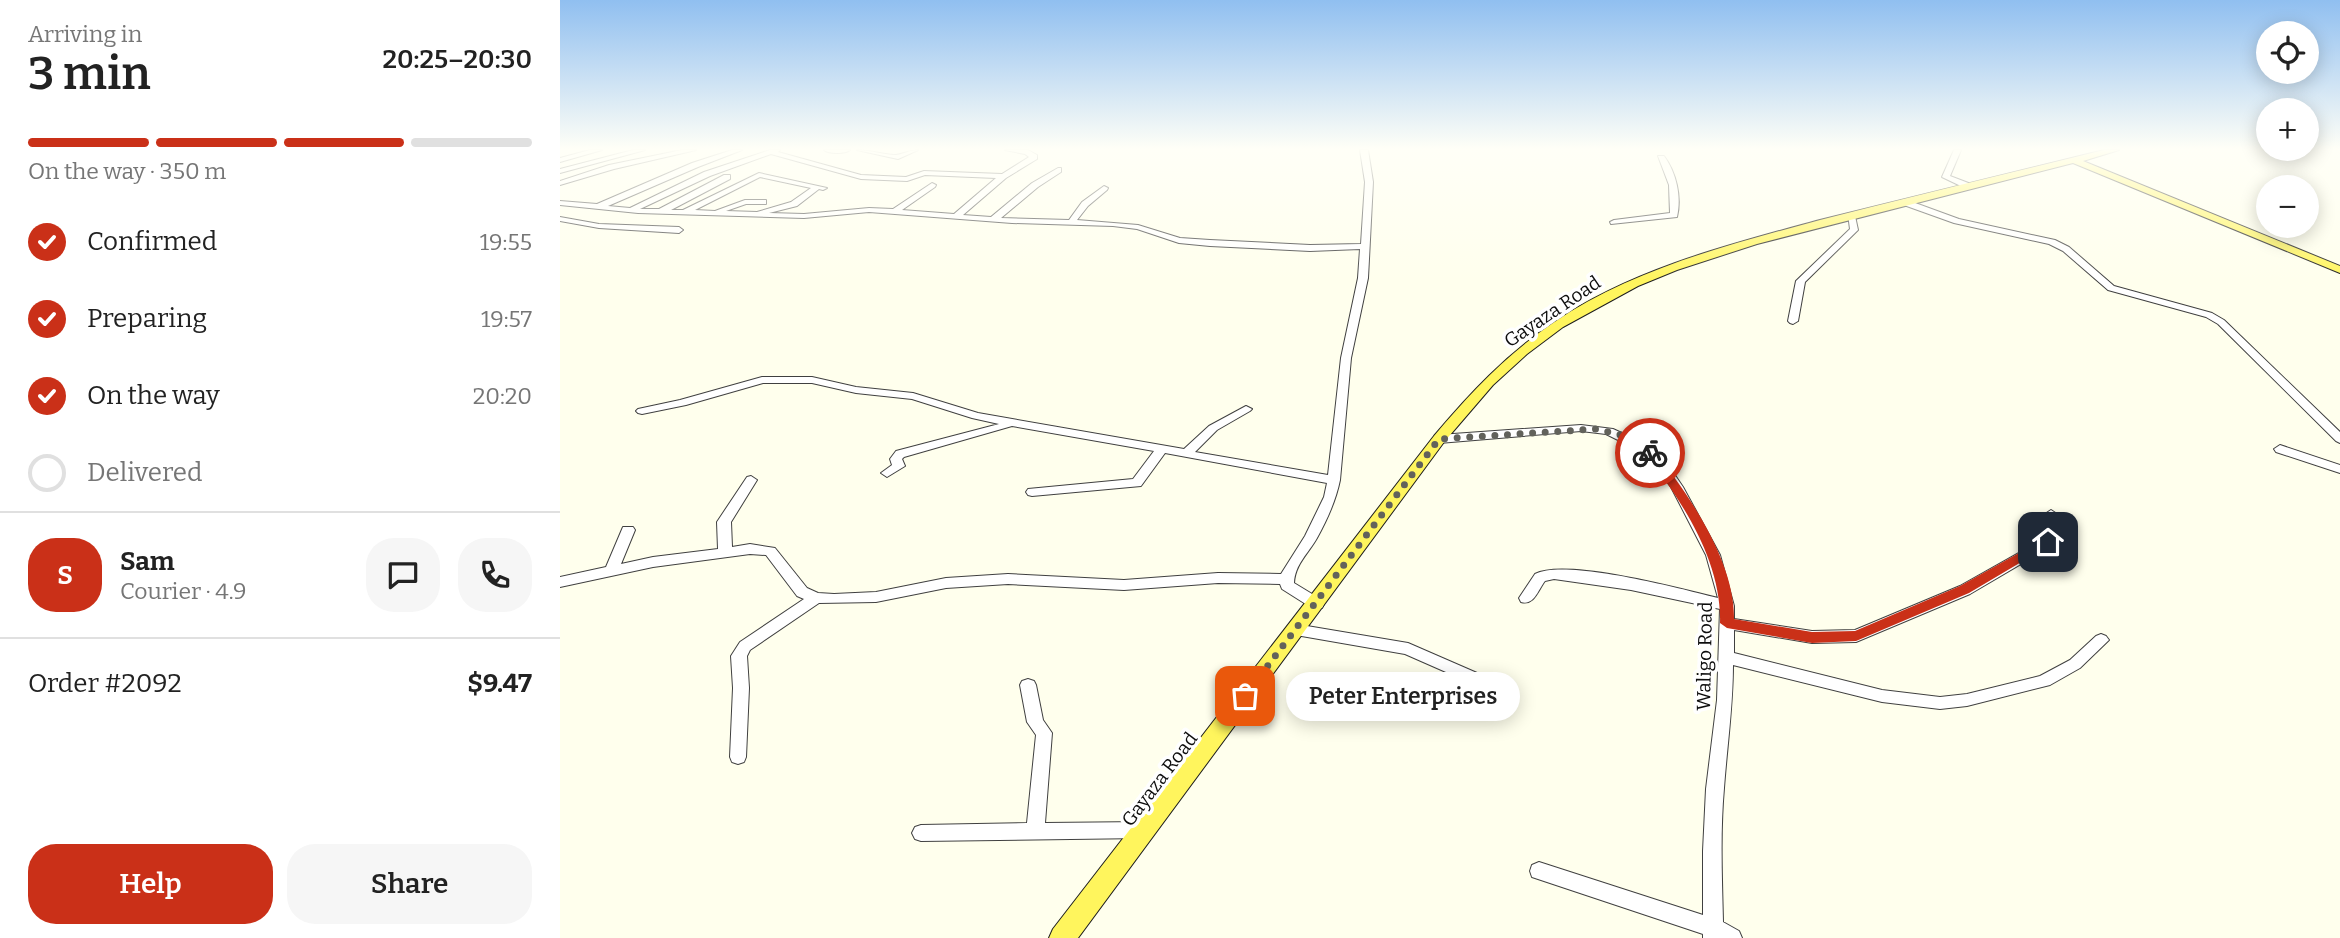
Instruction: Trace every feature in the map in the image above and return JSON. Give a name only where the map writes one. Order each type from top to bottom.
[{"type":"main road","name":"Gayaza Road","points":[[1062,938],[1317,604],[1439,439],[1481,389],[1523,351],[1583,309],[1628,285],[1692,258],[1937,194]]},
{"type":"main road","points":[[2156,194],[2340,270]]},
{"type":"street","points":[[600,206],[628,194]]},
{"type":"street","points":[[629,211],[665,194]]},
{"type":"street","points":[[660,212],[695,194]]},
{"type":"street","points":[[685,213],[722,194]]},
{"type":"street","points":[[750,215],[794,204],[811,194]]},
{"type":"street","points":[[893,212],[919,194]]},
{"type":"street","points":[[956,217],[983,194]]},
{"type":"street","points":[[994,219],[1024,194]]},
{"type":"street","points":[[1071,223],[1085,204],[1097,194]]},
{"type":"street","points":[[1317,604],[1287,586],[1288,571],[1324,512],[1334,480],[1342,384],[1349,336],[1363,278],[1369,194]]},
{"type":"street","points":[[1614,222],[1674,215],[1674,194]]},
{"type":"street","points":[[710,214],[745,202],[762,202]]},
{"type":"street","points":[[1904,202],[1957,221],[2026,234],[2052,242],[2066,249],[2111,288],[2215,318],[2264,362],[2318,420],[2340,439]]},
{"type":"street","points":[[560,203],[629,211],[750,215],[804,216],[859,210],[1125,225],[1179,240],[1210,243],[1310,248],[1366,246]]},
{"type":"street","points":[[1793,321],[1801,281],[1854,230],[1851,216]]},
{"type":"street","points":[[560,219],[599,226],[679,230]]},
{"type":"street","points":[[642,411],[682,403],[743,384],[812,380],[874,393],[913,396],[957,412],[1334,480]]},
{"type":"street","points":[[1186,454],[1213,428],[1246,409]]},
{"type":"street","points":[[887,473],[899,466],[896,459],[900,454],[1015,423]]},
{"type":"street","name":"Waligo Road","points":[[1439,439],[1581,428],[1609,431],[1625,436],[1643,447],[1660,462],[1677,487],[1713,555],[1727,606],[1725,700],[1715,789],[1713,933]]},
{"type":"street","points":[[1032,492],[1137,483],[1162,449]]},
{"type":"street","points":[[2280,449],[2340,469]]},
{"type":"street","points":[[725,552],[724,522],[751,480]]},
{"type":"street","points":[[1727,623],[1812,637],[1856,636],[1971,587],[2048,542],[2051,514]]},
{"type":"street","points":[[612,570],[628,530]]},
{"type":"street","points":[[560,582],[612,570],[750,549],[770,551],[802,592],[816,598],[876,597],[946,583],[1008,579],[1124,585],[1218,578],[1287,579]]},
{"type":"street","points":[[1526,598],[1542,576],[1552,573],[1596,579],[1727,606]]},
{"type":"street","points":[[738,757],[741,688],[739,656],[745,646],[816,598]]},
{"type":"street","points":[[1296,630],[1408,649],[1471,677]]},
{"type":"street","points":[[1727,657],[1882,696],[1940,703],[1967,700],[2044,681],[2075,664],[2101,640]]},
{"type":"street","points":[[1028,685],[1035,722],[1044,733],[1035,832]]},
{"type":"street","points":[[921,833],[1145,830]]},
{"type":"street","points":[[1539,871],[1732,938]]},
{"type":"way so far","points":[[1245,696],[1439,439],[1581,428],[1625,436],[1650,453]]},
{"type":"place","name":"Peter Enterprises","points":[[1245,696]]},
{"type":"route","points":[[1650,453],[1660,462],[1677,487],[1713,555],[1727,606],[1727,623],[1779,634],[1833,638],[1856,636],[1965,590],[2048,542]]}]
